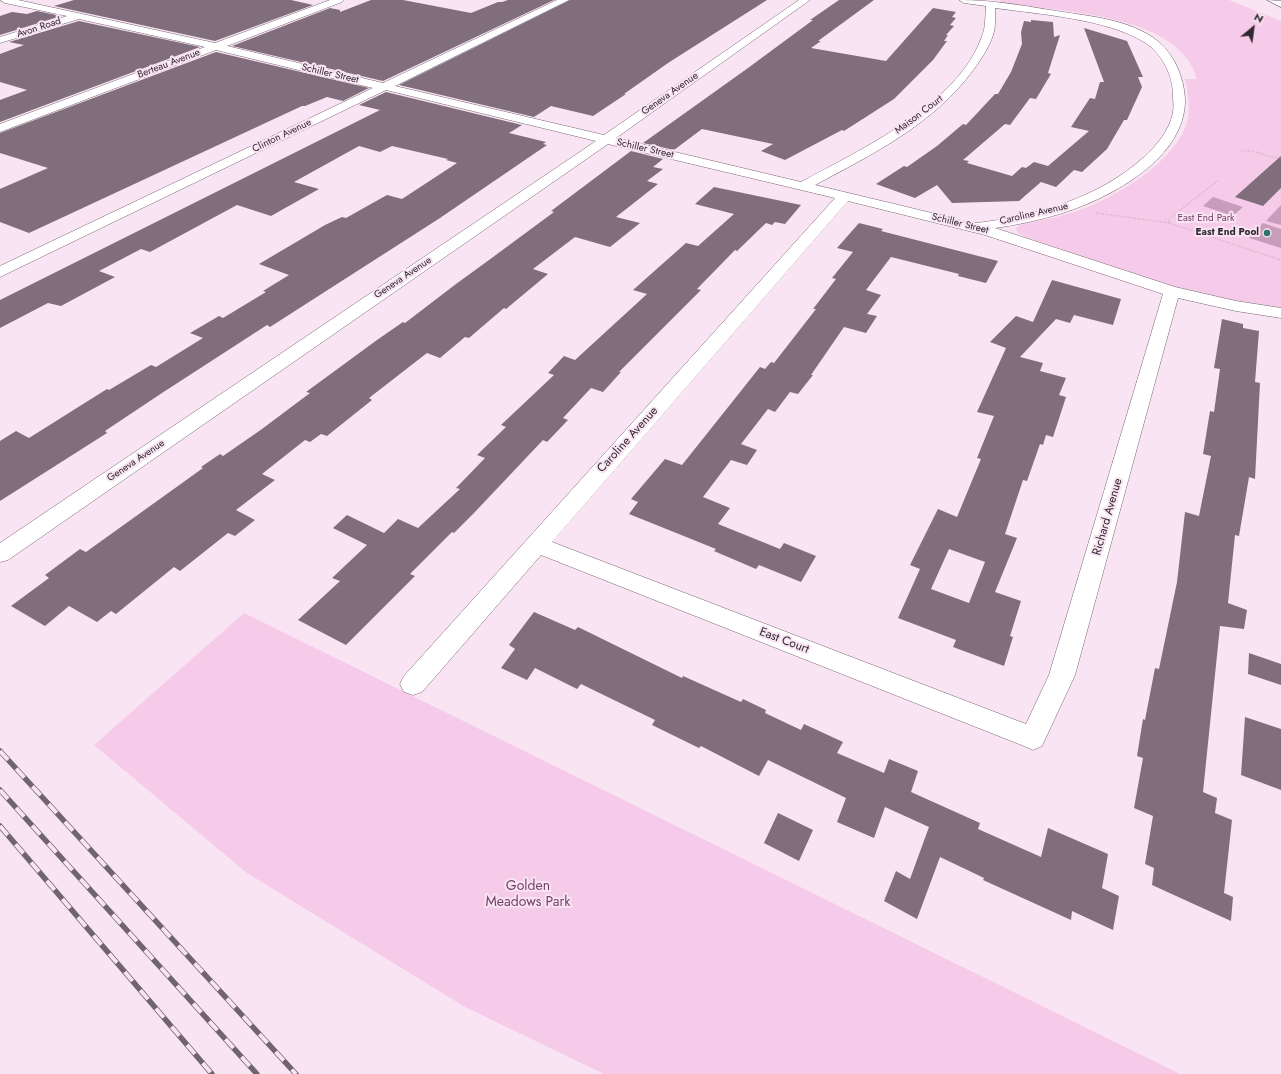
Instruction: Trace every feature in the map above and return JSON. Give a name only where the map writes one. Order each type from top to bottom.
[{"type":"main road","name":"Schiller Street","points":[[5,0],[214,46],[974,227],[1011,237],[1105,271],[1172,292],[1221,303],[1281,313]]},
{"type":"main road","name":"Berteau Avenue","points":[[0,128],[338,0]]},
{"type":"main road","name":"Clinton Avenue","points":[[0,272],[564,0]]},
{"type":"main road","name":"Geneva Avenue","points":[[0,554],[605,140],[806,0]]},
{"type":"main road","name":"Caroline Avenue","points":[[964,0],[1080,18],[1137,34],[1159,48],[1166,55],[1177,79],[1180,94],[1179,115],[1169,137],[1149,160],[1135,172],[1099,194],[1057,211],[1029,218],[974,227]]},
{"type":"main road","points":[[1272,0],[1281,4]]},
{"type":"main road","name":"Maison Court","points":[[801,187],[908,126],[951,90],[968,71],[983,47],[989,32],[991,4]]},
{"type":"main road","name":"Avon Road","points":[[0,40],[78,16]]},
{"type":"main road","name":"Caroline Avenue","points":[[412,684],[844,197]]},
{"type":"main road","name":"Richard Avenue","points":[[1033,738],[1062,675],[1172,292]]},
{"type":"main road","name":"East Court","points":[[536,544],[1033,738]]},
{"type":"path","points":[[1241,150],[1251,150],[1274,158],[1281,158]]},
{"type":"path","points":[[1169,223],[1170,218],[1219,180]]},
{"type":"path","points":[[1092,213],[1169,223],[1281,260]]},
{"type":"green space","name":"East End Park","points":[[1001,0],[1229,0],[1281,21],[1281,308],[1228,301],[1179,289],[1028,238],[1018,233],[1016,229],[1018,226],[1023,224],[1064,215],[1102,201],[1133,183],[1162,160],[1174,147],[1183,133],[1188,118],[1188,94],[1185,79],[1197,79],[1188,60],[1172,44],[1153,33],[1130,24],[1106,18],[1038,7],[1036,9],[998,3]]},
{"type":"green space","name":"Golden Meadows Park","points":[[244,613],[1180,1074],[604,1074],[465,1007],[247,873],[94,745]]},
{"type":"shaded area","points":[[1213,197],[1243,207],[1233,216],[1203,206]]},
{"type":"shaded area","name":"East End Pool","points":[[1281,205],[1281,225],[1266,221]]},
{"type":"shaded area","name":"East End Pool","points":[[1263,223],[1281,229],[1281,248],[1249,238]]},
{"type":"building","points":[[74,0],[291,0],[313,5],[215,41],[54,6]]},
{"type":"building","points":[[371,0],[403,0],[471,13],[498,2],[508,0],[554,0],[383,81],[232,46],[330,8],[340,10],[340,12]]},
{"type":"building","points":[[570,0],[767,0],[668,63],[593,116],[551,106],[534,117],[399,85]]},
{"type":"building","points":[[839,0],[874,0],[818,41],[821,41],[811,48],[886,61],[933,8],[956,12],[952,17],[956,18],[950,25],[954,26],[946,35],[948,35],[944,41],[947,41],[933,60],[894,99],[844,131],[842,130],[785,160],[761,151],[773,144],[702,129],[674,150],[643,143],[748,68],[813,20],[810,20]]},
{"type":"building","points":[[37,11],[61,16],[0,35],[0,16],[12,12],[27,14]]},
{"type":"building","points":[[1031,20],[1053,22],[1054,37],[1060,35],[1048,73],[1051,74],[1036,99],[1030,98],[1010,125],[1005,124],[963,160],[969,161],[967,163],[1012,176],[1022,167],[1026,168],[1034,162],[1048,166],[1089,131],[1071,127],[1090,98],[1095,99],[1100,82],[1104,82],[1084,28],[1127,41],[1143,77],[1138,77],[1142,87],[1127,120],[1124,120],[1107,149],[1082,172],[1074,170],[1056,187],[1041,182],[1019,201],[952,203],[937,185],[915,198],[876,184],[904,166],[907,167],[937,146],[963,124],[966,125],[995,94],[998,94],[1011,72],[1022,44],[1021,32],[1024,21],[1031,22]]},
{"type":"building","points":[[79,21],[200,47],[0,122],[0,100],[27,90],[0,82],[0,54],[24,45],[9,42]]},
{"type":"building","points":[[216,52],[369,88],[343,101],[327,97],[302,106],[29,233],[0,222],[0,189],[48,168],[0,153],[0,133]]},
{"type":"building","points":[[386,92],[522,125],[509,133],[546,142],[543,144],[547,145],[440,218],[270,327],[267,325],[105,431],[107,433],[0,501],[0,441],[16,431],[29,438],[107,389],[109,390],[151,365],[156,367],[203,338],[190,333],[219,316],[223,318],[266,292],[263,291],[289,275],[259,264],[325,225],[342,217],[346,218],[387,195],[402,199],[457,163],[446,160],[448,159],[392,146],[380,152],[359,146],[294,182],[319,189],[271,216],[237,205],[150,252],[141,249],[99,271],[115,277],[61,306],[48,303],[0,328],[0,300],[380,110],[359,105]]},
{"type":"building","points":[[631,151],[663,159],[653,167],[663,169],[647,181],[658,184],[616,217],[640,223],[610,247],[575,237],[533,269],[548,274],[506,309],[504,308],[469,338],[465,337],[440,358],[427,353],[369,398],[372,400],[327,436],[321,434],[310,442],[305,440],[262,474],[275,480],[236,510],[255,520],[235,536],[228,533],[180,571],[174,567],[116,614],[111,611],[97,622],[69,606],[45,626],[11,606],[49,578],[45,575],[80,549],[86,552],[203,468],[201,467],[220,454],[223,456],[262,429],[310,393],[306,392],[377,340],[403,322],[405,323],[554,212],[551,211]]},
{"type":"building","points":[[1281,156],[1281,188],[1263,206],[1235,197]]},
{"type":"building","points":[[714,187],[801,205],[785,224],[775,222],[772,225],[766,223],[737,251],[735,250],[697,289],[701,290],[619,372],[621,372],[603,392],[591,388],[563,418],[568,420],[547,442],[543,440],[474,513],[454,533],[452,532],[410,574],[415,576],[346,645],[298,620],[340,581],[332,578],[367,545],[333,528],[347,515],[384,533],[398,519],[418,528],[460,489],[456,488],[485,458],[477,455],[506,427],[501,425],[554,375],[548,373],[564,356],[575,360],[647,294],[633,290],[686,243],[698,246],[734,214],[695,204]]},
{"type":"building","points":[[859,223],[883,229],[881,231],[998,261],[986,283],[958,276],[959,274],[891,257],[866,290],[881,295],[867,314],[877,316],[866,333],[844,327],[811,375],[813,375],[798,394],[790,392],[775,412],[768,409],[741,444],[757,450],[747,465],[731,460],[703,497],[730,508],[718,524],[780,549],[784,543],[816,556],[801,582],[759,565],[756,569],[714,551],[716,549],[629,514],[638,502],[631,499],[665,459],[682,465],[760,367],[765,369],[771,362],[774,363],[816,309],[813,309],[836,279],[832,278],[853,252],[837,248]]},
{"type":"building","points":[[1052,280],[1121,299],[1113,325],[1074,315],[1070,323],[1056,319],[1020,357],[1043,363],[1040,371],[1066,378],[1059,395],[1066,397],[1053,437],[1046,435],[1043,445],[1040,444],[1027,481],[1023,480],[1005,534],[1017,538],[995,592],[1021,601],[1010,636],[1013,637],[1004,666],[953,647],[956,640],[898,618],[920,569],[910,565],[938,509],[957,517],[981,459],[977,458],[994,416],[977,412],[1006,348],[990,342],[1016,316],[1033,322]],"holes":[[[949,549],[985,562],[969,603],[931,589]]]},
{"type":"building","points":[[1222,319],[1243,324],[1243,328],[1259,331],[1255,382],[1260,383],[1255,479],[1249,477],[1239,536],[1235,535],[1228,603],[1247,610],[1244,629],[1220,626],[1203,792],[1217,798],[1215,813],[1232,820],[1224,893],[1233,897],[1231,921],[1152,885],[1154,868],[1145,864],[1153,816],[1134,808],[1143,758],[1137,756],[1143,719],[1145,720],[1155,668],[1159,669],[1177,582],[1185,512],[1199,516],[1211,456],[1203,454],[1210,411],[1214,412],[1220,369],[1214,368]]},
{"type":"building","points":[[534,612],[575,630],[578,627],[682,678],[683,676],[741,702],[743,699],[766,710],[765,713],[801,730],[804,724],[843,742],[837,753],[884,773],[889,759],[918,771],[911,792],[980,823],[978,829],[1041,857],[1048,828],[1108,854],[1102,888],[1119,896],[1113,930],[1072,911],[1071,920],[983,880],[984,878],[940,857],[917,919],[884,901],[896,871],[910,879],[929,827],[885,807],[874,838],[837,822],[846,798],[768,760],[759,776],[701,746],[699,748],[652,725],[655,720],[581,684],[577,689],[535,668],[527,680],[501,668],[515,649],[509,645]]},
{"type":"building","points":[[1249,653],[1281,664],[1281,685],[1248,674]]},
{"type":"building","points":[[1245,717],[1281,729],[1281,790],[1241,775]]},
{"type":"building","points":[[778,813],[813,830],[799,861],[764,843]]},
{"type":"railway","points":[[0,751],[296,1074]]},
{"type":"railway","points":[[0,790],[257,1074]]},
{"type":"railway","points":[[0,826],[212,1074]]},
{"type":"place","name":"East End Pool","points":[[1267,233]]}]
